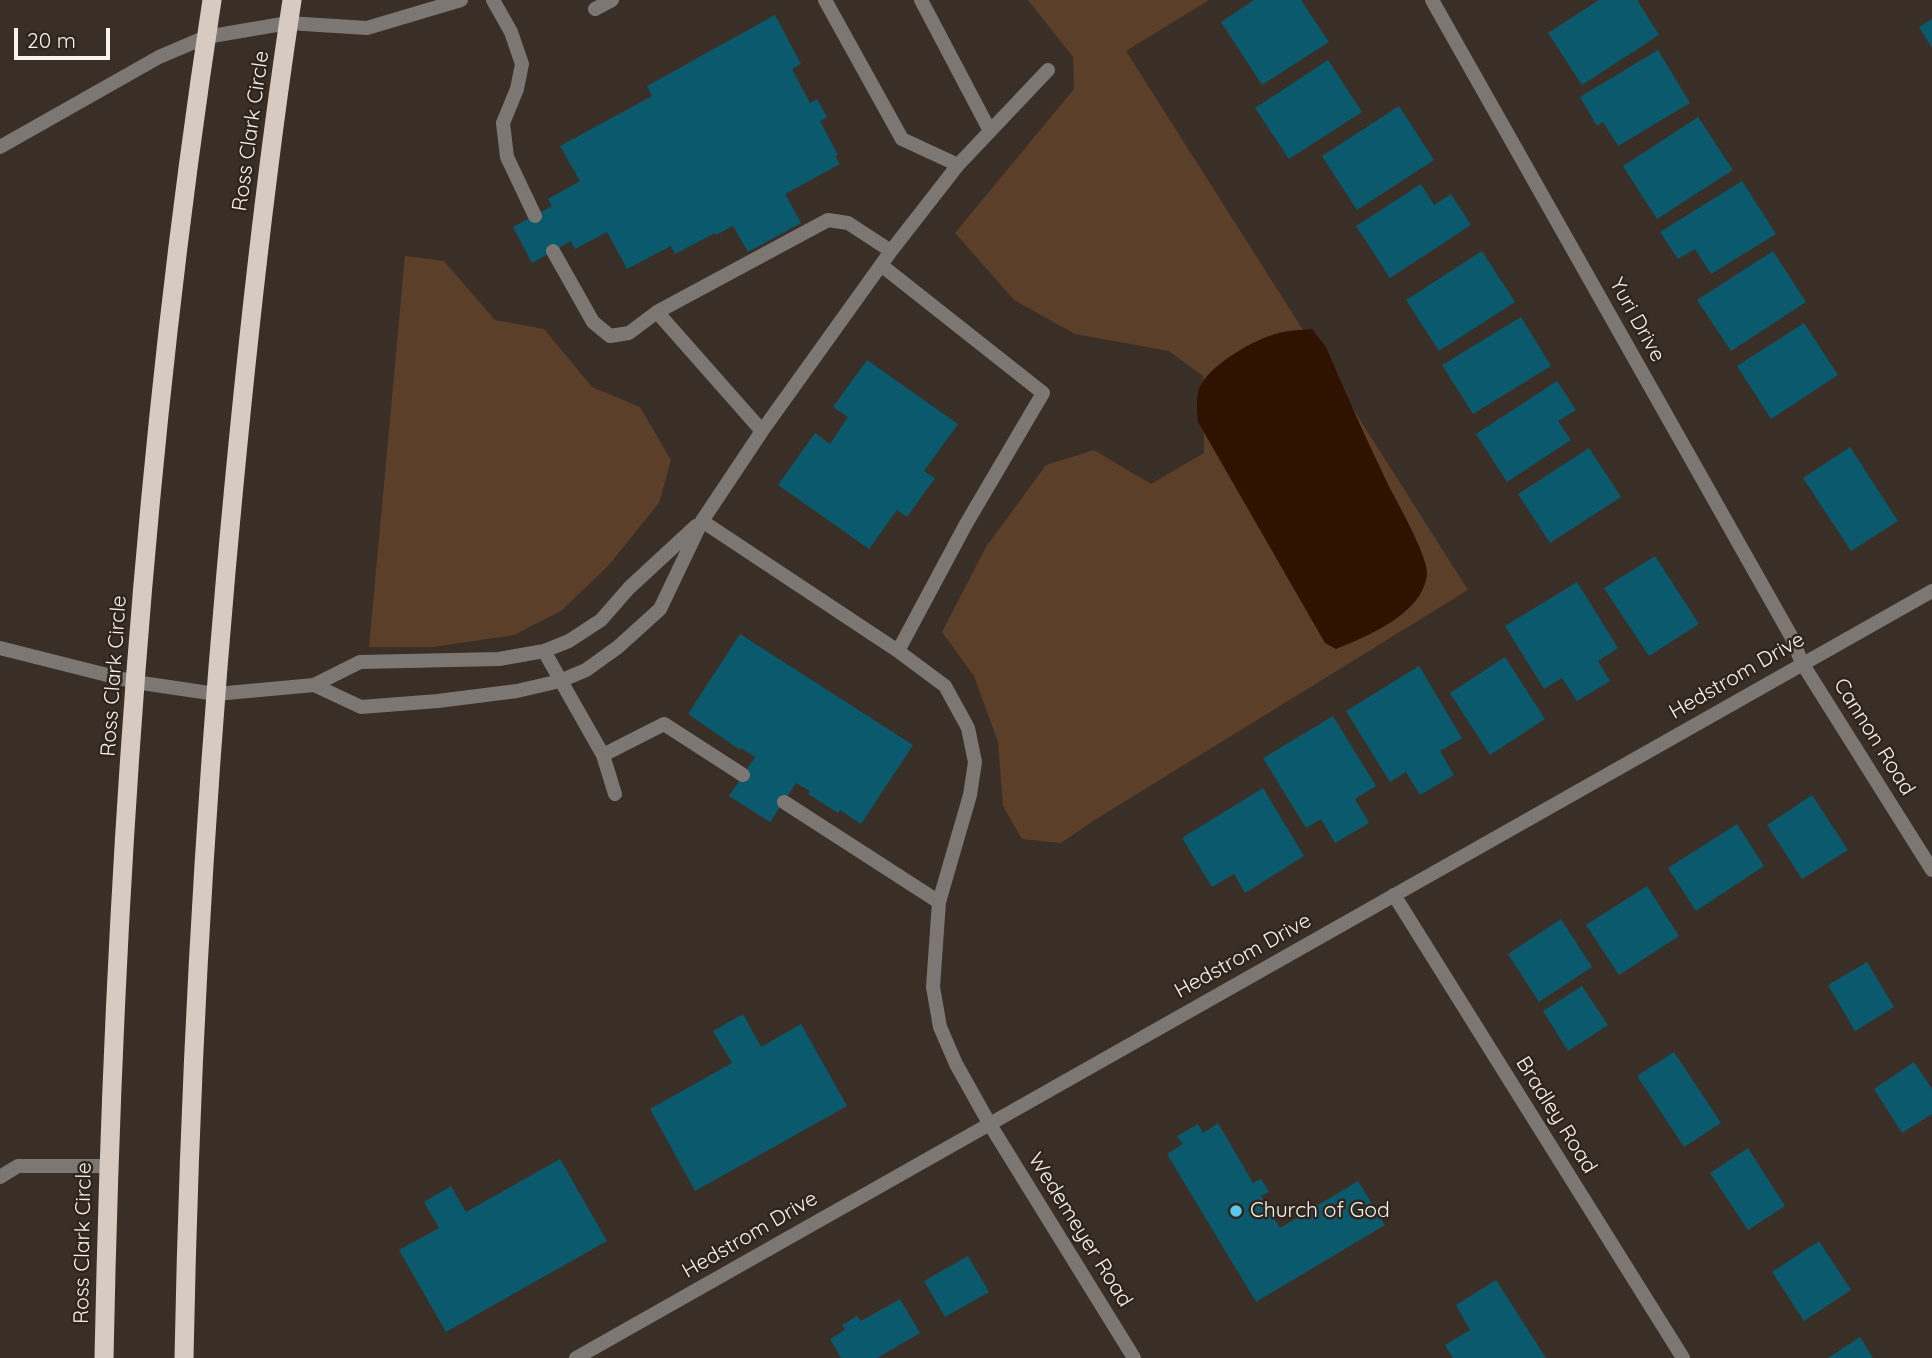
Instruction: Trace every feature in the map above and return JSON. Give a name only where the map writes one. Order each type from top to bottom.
[{"type":"highway","name":"Ross Clark Circle","points":[[104,1358],[107,1167],[116,964],[135,682],[176,256],[212,0]]},
{"type":"highway","name":"Ross Clark Circle","points":[[184,1358],[189,1136],[216,694],[256,263],[292,0]]},
{"type":"street","points":[[0,147],[159,57],[206,37],[288,23],[367,28],[461,0]]},
{"type":"street","points":[[492,0],[511,32],[522,64],[517,89],[503,123],[507,156],[534,216]]},
{"type":"street","points":[[595,9],[612,0]]},
{"type":"street","points":[[825,0],[902,139],[958,165]]},
{"type":"street","points":[[921,0],[990,131]]},
{"type":"street","name":"Yuri Drive","points":[[1432,0],[1791,636],[1802,663]]},
{"type":"street","points":[[314,685],[361,707],[490,694],[560,681],[586,670],[618,647],[660,609],[702,521],[762,431],[891,251],[958,165],[1048,70]]},
{"type":"street","points":[[553,251],[593,321],[610,336],[629,333],[657,312],[828,220],[848,223],[891,251]]},
{"type":"street","points":[[881,265],[1043,393],[966,524],[898,651]]},
{"type":"street","points":[[657,312],[762,431]]},
{"type":"street","points":[[0,648],[135,682],[216,694],[314,685],[360,662],[499,659],[544,651],[569,641],[601,620],[629,589],[702,521]]},
{"type":"street","name":"Wedemeyer Road","points":[[702,521],[898,651],[944,686],[968,728],[975,762],[970,795],[939,902],[933,987],[940,1027],[956,1064],[989,1123],[1134,1358]]},
{"type":"street","name":"Hedstrom Drive","points":[[576,1358],[1932,591]]},
{"type":"street","points":[[544,651],[603,755],[615,794]]},
{"type":"street","name":"Cannon Road","points":[[1802,663],[1932,870]]},
{"type":"street","points":[[603,755],[664,724],[743,775]]},
{"type":"street","points":[[784,802],[939,902]]},
{"type":"street","name":"Bradley Road","points":[[1394,895],[1683,1358]]},
{"type":"street","points":[[0,1177],[18,1167],[107,1167]]},
{"type":"shaded area","points":[[1028,0],[1209,0],[1126,51],[1468,590],[1061,843],[1022,839],[1003,806],[998,742],[974,676],[942,632],[986,547],[1046,465],[1094,450],[1151,484],[1204,453],[1203,376],[1169,351],[1075,334],[1014,300],[955,233],[1074,89],[1073,57]]},
{"type":"shaded area","points":[[405,256],[444,261],[495,320],[544,329],[592,387],[640,407],[671,460],[659,503],[608,566],[561,611],[514,635],[433,647],[369,647]]},
{"type":"shaded area","points":[[1312,329],[1326,347],[1389,487],[1417,541],[1427,575],[1423,589],[1415,601],[1392,622],[1336,649],[1325,643],[1198,422],[1197,414],[1199,389],[1222,362],[1269,336]]},
{"type":"building","points":[[1254,0],[1301,0],[1329,42],[1262,85],[1221,22]]},
{"type":"building","points":[[1599,0],[1637,0],[1659,35],[1582,85],[1548,33]]},
{"type":"building","points":[[775,15],[801,64],[792,69],[810,103],[817,99],[827,117],[820,121],[840,164],[785,194],[801,223],[748,252],[733,226],[675,254],[671,246],[627,269],[607,232],[575,249],[571,241],[532,263],[513,227],[552,206],[548,199],[580,181],[560,146],[652,96],[647,86]]},
{"type":"building","points":[[1932,19],[1932,48],[1919,27]]},
{"type":"building","points":[[1658,50],[1690,103],[1618,146],[1603,122],[1597,126],[1580,97]]},
{"type":"building","points":[[1328,60],[1362,112],[1289,159],[1255,108]]},
{"type":"building","points":[[1399,106],[1434,160],[1357,210],[1322,156]]},
{"type":"building","points":[[1698,117],[1733,170],[1657,219],[1623,166]]},
{"type":"building","points":[[1742,181],[1776,234],[1711,274],[1695,249],[1678,259],[1660,232]]},
{"type":"building","points":[[1421,184],[1434,205],[1451,194],[1471,225],[1390,278],[1356,226]]},
{"type":"building","points":[[1482,251],[1515,302],[1439,351],[1406,300]]},
{"type":"building","points":[[1773,251],[1806,302],[1731,351],[1697,300]]},
{"type":"building","points":[[1521,317],[1551,366],[1473,414],[1442,365]]},
{"type":"building","points":[[1804,323],[1838,375],[1771,419],[1737,366]]},
{"type":"building","points":[[867,360],[958,424],[924,471],[935,478],[907,517],[897,510],[869,549],[778,485],[815,433],[830,444],[848,417],[833,407]]},
{"type":"building","points":[[1557,381],[1576,410],[1558,421],[1571,440],[1507,482],[1476,434]]},
{"type":"building","points":[[1850,447],[1898,521],[1851,551],[1803,478]]},
{"type":"building","points":[[1589,448],[1621,497],[1550,543],[1518,494]]},
{"type":"building","points":[[1655,556],[1699,624],[1649,656],[1604,588]]},
{"type":"building","points":[[1577,582],[1618,648],[1598,661],[1610,681],[1577,701],[1562,678],[1544,689],[1505,626]]},
{"type":"building","points":[[740,634],[913,745],[861,824],[840,810],[838,813],[796,783],[770,822],[729,796],[755,757],[741,748],[740,750],[688,714]]},
{"type":"building","points":[[1505,657],[1545,719],[1490,755],[1450,693]]},
{"type":"building","points":[[1419,666],[1462,738],[1440,751],[1454,775],[1420,795],[1406,772],[1390,782],[1346,711]]},
{"type":"building","points":[[1333,716],[1376,786],[1355,799],[1369,823],[1335,843],[1321,819],[1306,828],[1263,758]]},
{"type":"building","points":[[1263,788],[1304,856],[1245,893],[1234,874],[1212,887],[1182,838]]},
{"type":"building","points":[[1812,795],[1848,850],[1802,879],[1767,825]]},
{"type":"building","points":[[1737,824],[1764,866],[1696,911],[1668,868]]},
{"type":"building","points":[[1647,886],[1679,936],[1619,975],[1586,925]]},
{"type":"building","points":[[1561,919],[1592,967],[1539,1002],[1508,954]]},
{"type":"building","points":[[1867,962],[1894,1007],[1855,1031],[1828,985]]},
{"type":"building","points":[[1582,986],[1608,1025],[1568,1051],[1543,1011]]},
{"type":"building","points":[[743,1014],[761,1047],[801,1024],[847,1106],[695,1191],[650,1109],[732,1063],[713,1031]]},
{"type":"building","points":[[1674,1052],[1721,1123],[1684,1147],[1637,1076]]},
{"type":"building","points":[[1914,1062],[1932,1089],[1932,1114],[1902,1133],[1874,1089]]},
{"type":"building","name":"Church of God","points":[[1218,1123],[1253,1183],[1261,1179],[1269,1192],[1261,1196],[1280,1228],[1358,1181],[1385,1225],[1256,1302],[1167,1154],[1183,1144],[1177,1136],[1198,1124],[1203,1133]]},
{"type":"building","points":[[1748,1148],[1785,1206],[1748,1230],[1710,1173]]},
{"type":"building","points":[[560,1159],[607,1241],[446,1332],[399,1250],[439,1228],[424,1202],[451,1186],[466,1212]]},
{"type":"building","points":[[1819,1241],[1851,1290],[1804,1321],[1772,1272]]},
{"type":"building","points":[[968,1256],[989,1292],[945,1317],[924,1281]]},
{"type":"building","points":[[1496,1280],[1546,1358],[1453,1358],[1445,1345],[1470,1330],[1456,1305]]},
{"type":"building","points":[[900,1299],[920,1333],[877,1358],[841,1358],[830,1339],[845,1330],[842,1325],[857,1316],[861,1321]]},
{"type":"building","points":[[1860,1337],[1873,1358],[1828,1358]]},
{"type":"place","name":"Church of God","points":[[1236,1211]]}]
